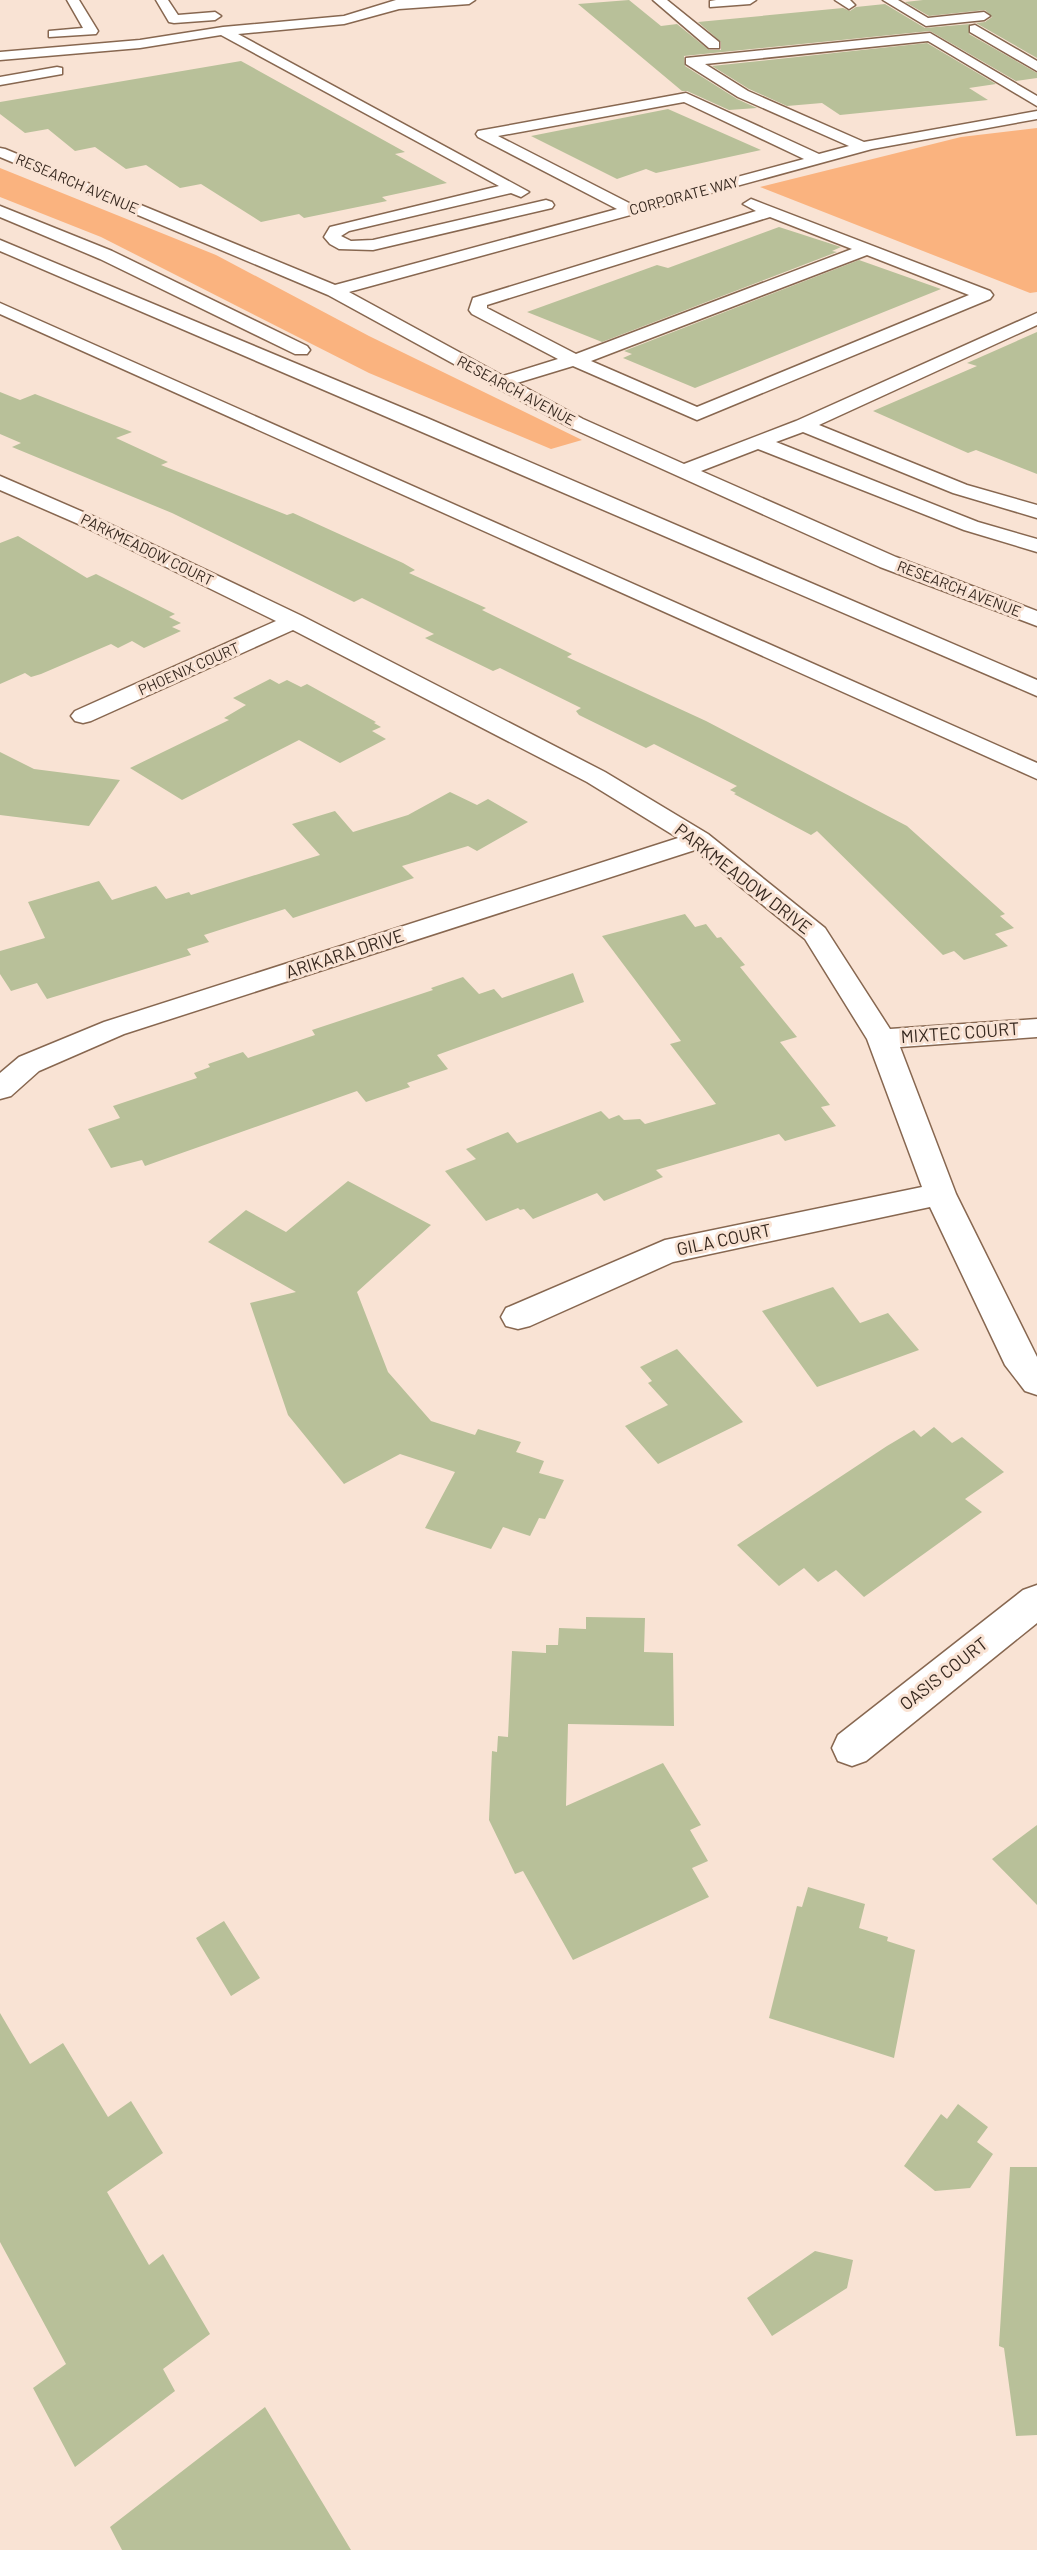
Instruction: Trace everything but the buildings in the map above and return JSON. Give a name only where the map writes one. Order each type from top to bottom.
[{"type":"main road","points":[[45,35],[91,31],[74,0]]},
{"type":"main road","points":[[162,0],[174,19],[234,15]]},
{"type":"main road","points":[[341,6],[469,0]]},
{"type":"main road","points":[[659,0],[714,45]]},
{"type":"main road","points":[[712,2],[750,0]]},
{"type":"main road","points":[[890,0],[897,0]]},
{"type":"main road","points":[[890,0],[926,22],[984,16]]},
{"type":"main road","points":[[712,2],[729,15]]},
{"type":"main road","points":[[0,56],[140,44],[224,31],[344,20],[399,3]]},
{"type":"main road","points":[[908,11],[966,6]]},
{"type":"main road","points":[[975,29],[1037,67]]},
{"type":"main road","points":[[224,31],[580,224]]},
{"type":"main road","points":[[863,147],[743,94],[691,61],[930,37],[1037,102]]},
{"type":"main road","points":[[116,61],[150,55],[140,44]]},
{"type":"main road","points":[[0,81],[69,69]]},
{"type":"main road","points":[[631,210],[483,134],[686,97],[817,159]]},
{"type":"main road","name":"CORPORATE WAY","points":[[334,291],[863,147],[1037,115]]},
{"type":"main road","name":"RESEARCH AVENUE","points":[[0,152],[334,291],[576,423],[888,562],[1037,619]]},
{"type":"main road","points":[[513,188],[354,225],[336,230],[332,237],[333,240],[357,246],[386,242],[546,205]]},
{"type":"main road","points":[[710,189],[867,249],[984,295],[697,414],[574,360],[478,310],[479,302],[770,212]]},
{"type":"main road","points":[[0,212],[127,264],[315,357]]},
{"type":"main road","points":[[373,220],[445,261]]},
{"type":"main road","points":[[354,225],[386,242],[424,267]]},
{"type":"main road","points":[[0,245],[420,422],[1037,689]]},
{"type":"main road","points":[[501,382],[604,351],[867,249]]},
{"type":"main road","points":[[5,311],[1037,772]]},
{"type":"main road","points":[[683,471],[803,425],[1037,318]]},
{"type":"main road","points":[[336,368],[397,400],[420,422]]},
{"type":"main road","points":[[803,425],[960,489],[1037,512]]},
{"type":"main road","points":[[758,442],[971,526],[1037,546]]},
{"type":"main road","name":"PARKMEADOW COURT","points":[[0,482],[90,522],[294,621]]},
{"type":"main road","name":"PHOENIX COURT","points":[[83,716],[294,621]]},
{"type":"main road","name":"PARKMEADOW DRIVE","points":[[294,621],[596,777],[699,840],[815,934],[882,1039],[940,1194],[1017,1356],[1037,1382]]},
{"type":"main road","name":"ARIKARA DRIVE","points":[[0,1089],[29,1064],[114,1028],[699,840]]},
{"type":"main road","name":"MIXTEC COURT","points":[[882,1039],[1037,1028]]},
{"type":"main road","name":"GILA COURT","points":[[518,1317],[665,1252],[940,1194]]},
{"type":"main road","name":"OASIS COURT","points":[[852,1748],[1037,1601]]},
{"type":"shaded area","points":[[1037,128],[1037,292],[1030,293],[760,187],[961,137]]},
{"type":"shaded area","points":[[0,168],[216,255],[369,336],[582,440],[551,449],[369,373],[101,237],[0,197]]}]
